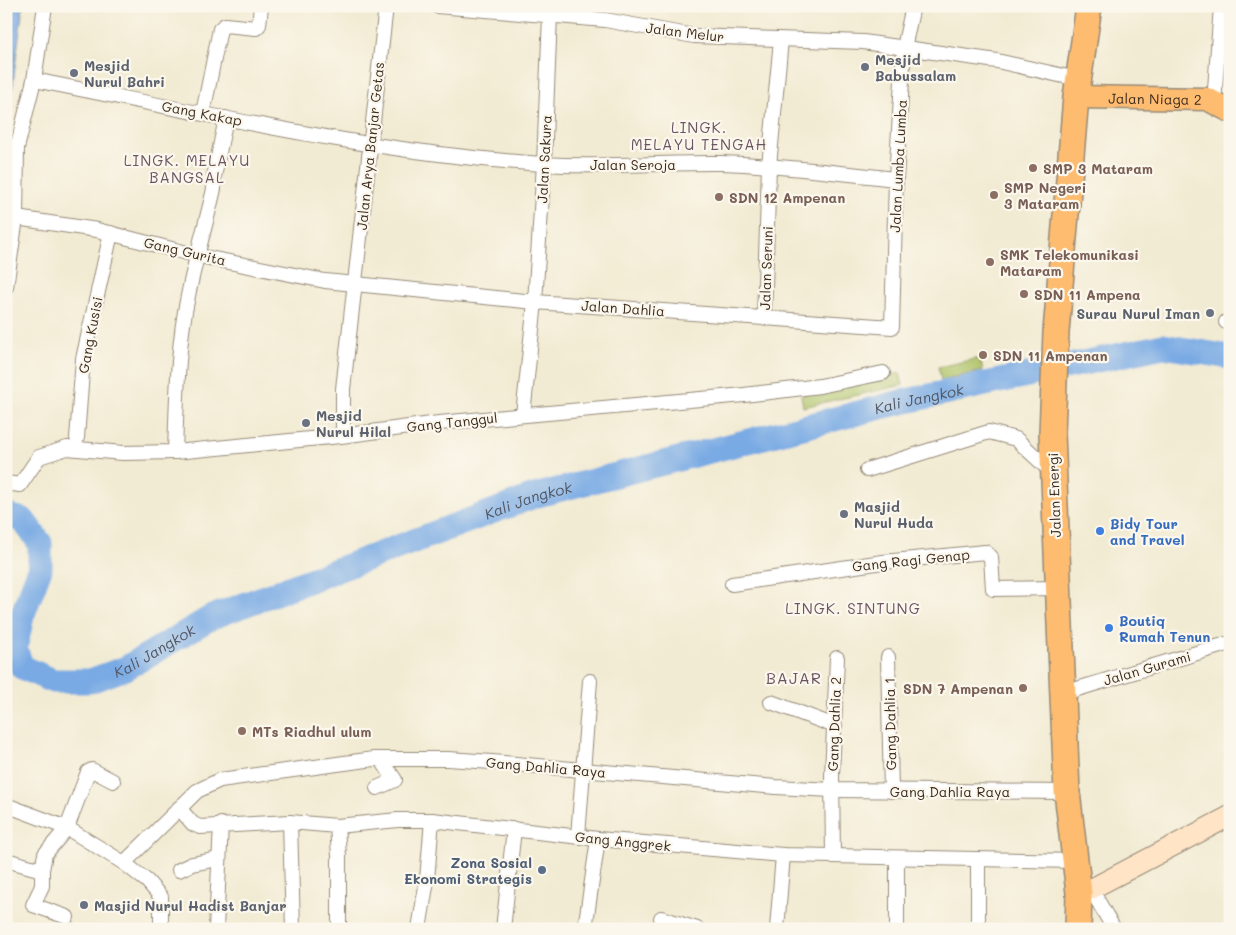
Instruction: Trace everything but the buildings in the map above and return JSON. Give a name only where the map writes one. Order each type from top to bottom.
[{"type":"highway","name":"Jalan Energi","points":[[1078,929],[1085,891],[1076,862],[1067,792],[1052,433],[1056,345],[1077,88],[1089,6]]},
{"type":"main road","name":"Jalan Niaga 2","points":[[1077,88],[1207,99],[1222,107]]},
{"type":"street","points":[[6,287],[16,218],[17,148],[34,80],[45,6]]},
{"type":"street","points":[[203,113],[220,29],[225,25],[256,28],[259,25],[261,6]]},
{"type":"street","name":"Jalan Arya Banjar Getas","points":[[343,435],[343,389],[386,6]]},
{"type":"street","name":"Jalan Melur","points":[[437,6],[605,20],[694,36],[863,42],[997,61],[1077,88]]},
{"type":"street","name":"Jalan Lumba Lumba","points":[[892,327],[896,179],[904,48],[913,6]]},
{"type":"street","points":[[1221,6],[1222,107]]},
{"type":"street","name":"Jalan Sakura","points":[[523,415],[535,302],[544,164],[550,16]]},
{"type":"street","name":"Jalan Seruni","points":[[764,317],[769,166],[780,40]]},
{"type":"street","name":"Gang Kakap","points":[[34,80],[226,118],[370,143]]},
{"type":"street","points":[[175,452],[179,359],[188,296],[199,256],[226,118]]},
{"type":"street","name":"Jalan Seroja","points":[[370,143],[544,164],[722,163],[896,179]]},
{"type":"street","name":"Gang Gurita","points":[[16,218],[111,234],[199,256],[354,285]]},
{"type":"street","name":"Gang Kusisi","points":[[77,438],[83,359],[111,234]]},
{"type":"street","name":"Jalan Dahlia","points":[[354,285],[535,302],[892,327]]},
{"type":"street","name":"Gang Tanggul","points":[[6,483],[22,484],[39,457],[57,449],[77,447],[123,453],[175,452],[523,415],[792,390],[883,373]]},
{"type":"street","points":[[867,470],[989,432],[1016,439],[1053,473]]},
{"type":"street","name":"Gang Ragi Genap","points":[[732,584],[883,562],[986,552],[991,558],[992,589],[1057,588]]},
{"type":"street","name":"Jalan Gurami","points":[[1064,692],[1230,644]]},
{"type":"street","name":"Gang Dahlia 1","points":[[888,657],[891,791]]},
{"type":"street","name":"Gang Dahlia 2","points":[[833,855],[832,790],[837,658]]},
{"type":"street","points":[[578,836],[590,681]]},
{"type":"street","points":[[771,702],[835,726]]},
{"type":"street","points":[[377,788],[395,780],[381,759]]},
{"type":"street","name":"Gang Dahlia Raya","points":[[124,863],[197,791],[220,780],[381,759],[448,759],[832,790],[1067,792]]},
{"type":"street","points":[[67,917],[33,905],[42,886],[42,870],[46,854],[67,828],[88,772],[92,770],[114,782]]},
{"type":"street","points":[[6,806],[67,828],[124,863],[147,881],[161,897],[161,925],[158,929]]},
{"type":"street","name":"Gang Anggrek","points":[[179,808],[196,826],[290,822],[337,826],[390,821],[432,820],[598,839],[783,855],[1076,862]]},
{"type":"street","points":[[1114,929],[1085,891],[1230,816]]},
{"type":"street","points":[[419,929],[427,880],[432,820]]},
{"type":"street","points":[[290,822],[292,929]]},
{"type":"street","points":[[216,929],[221,824]]},
{"type":"street","points":[[337,826],[339,929]]},
{"type":"street","points":[[503,929],[514,829]]},
{"type":"street","points":[[585,929],[598,839]]},
{"type":"street","points":[[777,929],[783,855]]},
{"type":"street","points":[[897,858],[897,929]]},
{"type":"street","points":[[179,870],[192,864],[218,859]]},
{"type":"street","points":[[6,860],[42,870]]},
{"type":"street","points":[[978,860],[978,929]]},
{"type":"street","points":[[661,918],[697,929]]},
{"type":"green space","points":[[980,358],[983,371],[941,380],[938,367]]},
{"type":"green space","points":[[900,373],[903,385],[803,407],[801,395]]},
{"type":"water","points":[[6,6],[23,6],[6,137]]},
{"type":"waterway","name":"Kali Jangkok","points":[[6,515],[23,520],[40,543],[40,569],[22,616],[15,649],[22,667],[53,681],[90,681],[126,668],[212,617],[534,496],[897,403],[1163,346],[1230,357]]},
{"type":"place","name":"Mesjid Babussalam","points":[[865,67]]},
{"type":"place","name":"Mesjid Nurul Bahri","points":[[74,73]]},
{"type":"place","name":"SMP 3 Mataram","points":[[1033,168]]},
{"type":"place","name":"SMP Negeri 3 Mataram","points":[[994,195]]},
{"type":"place","name":"SDN 12 Ampenan","points":[[719,197]]},
{"type":"place","name":"SMK Telekomunikasi Mataram","points":[[990,262]]},
{"type":"place","name":"SDN 11 Ampena","points":[[1024,294]]},
{"type":"place","name":"Surau Nurul Iman","points":[[1210,313]]},
{"type":"place","name":"SDN 11 Ampenan","points":[[983,355]]},
{"type":"place","name":"Mesjid Nurul Hilal","points":[[306,423]]},
{"type":"place","name":"Masjid Nurul Huda","points":[[844,514]]},
{"type":"place","name":"Bidy Tour and Travel","points":[[1100,531]]},
{"type":"place","name":"Boutiq Rumah Tenun","points":[[1109,628]]},
{"type":"place","name":"SDN 7 Ampenan","points":[[1023,688]]},
{"type":"place","name":"MTs Riadhul ulum","points":[[242,731]]},
{"type":"place","name":"Zona Sosial Ekonomi Strategis","points":[[542,870]]},
{"type":"place","name":"Masjid Nurul Hadist Banjar","points":[[84,905]]},
{"type":"district","name":"LINGK. MELAYU TENGAH","points":[[699,136]]},
{"type":"district","name":"LINGK. MELAYU BANGSAL","points":[[187,168]]},
{"type":"district","name":"LINGK. SINTUNG","points":[[853,608]]},
{"type":"district","name":"BAJAR","points":[[794,677]]}]
